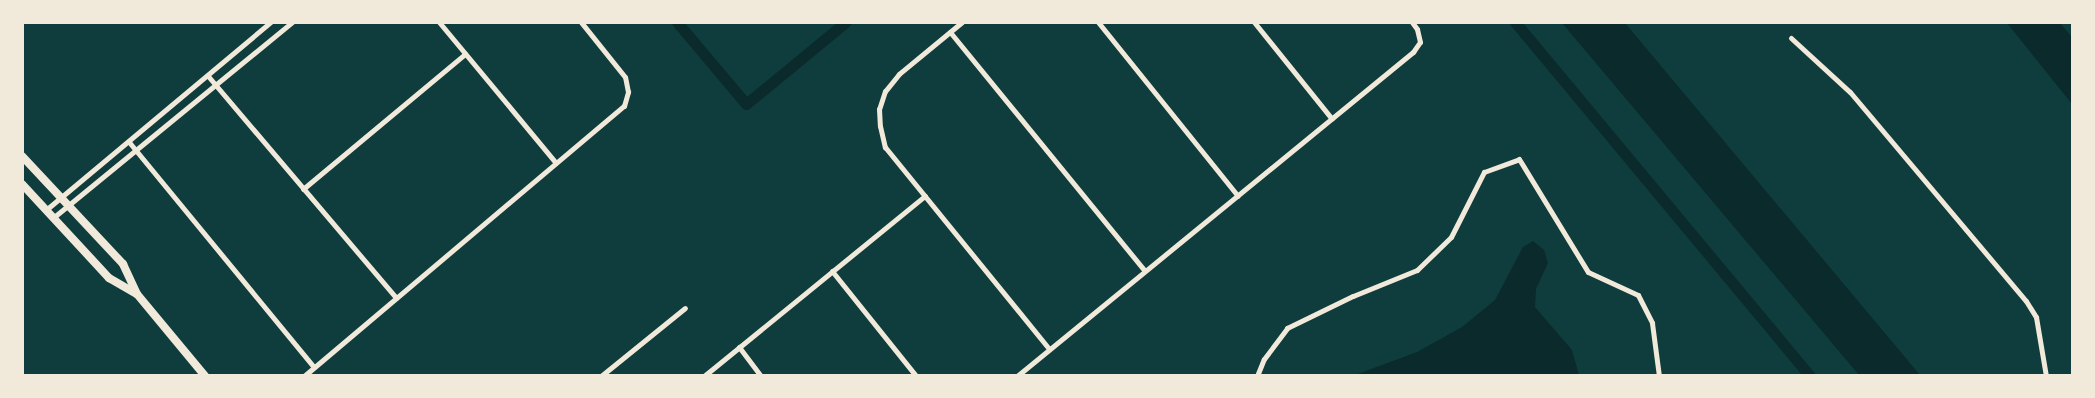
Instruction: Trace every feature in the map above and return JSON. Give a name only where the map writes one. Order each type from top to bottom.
[{"type":"street","points":[[47,209],[271,22]]},
{"type":"street","points":[[54,217],[137,151],[292,22]]},
{"type":"street","points":[[439,22],[556,163]]},
{"type":"street","points":[[304,376],[624,106],[628,92],[626,76],[581,22]]},
{"type":"street","points":[[962,22],[899,74],[885,91],[879,109],[885,146],[1049,349]]},
{"type":"street","points":[[1098,22],[1238,196]]},
{"type":"street","points":[[1254,22],[1332,119]]},
{"type":"street","points":[[1017,376],[1413,52],[1420,42],[1418,29],[1412,22]]},
{"type":"street","points":[[950,32],[1145,272]]},
{"type":"street","points":[[1791,38],[1850,92],[2026,301],[2036,317],[2046,376]]},
{"type":"street","points":[[303,189],[466,54]]},
{"type":"street","points":[[208,76],[396,298]]},
{"type":"street","points":[[129,142],[314,367]]},
{"type":"street","points":[[22,156],[123,264],[137,294],[205,376]]},
{"type":"street","points":[[1257,376],[1264,359],[1288,328],[1353,296],[1417,270],[1451,237],[1484,172],[1519,159],[1588,272],[1638,295],[1652,323],[1659,376]]},
{"type":"street","points":[[22,184],[109,278],[137,294]]},
{"type":"street","points":[[704,376],[925,196]]},
{"type":"street","points":[[832,271],[916,376]]},
{"type":"street","points":[[601,376],[685,308]]},
{"type":"street","points":[[739,347],[762,376]]},
{"type":"water","points":[[1562,23],[1625,23],[1920,375],[1859,375]]},
{"type":"water","points":[[2007,23],[2060,23],[2072,37],[2072,104]]},
{"type":"water","points":[[1533,241],[1544,250],[1548,263],[1536,289],[1535,307],[1572,350],[1579,375],[1355,375],[1417,352],[1462,327],[1495,300],[1523,247]]},
{"type":"waterway","points":[[677,22],[746,104],[846,22]]},
{"type":"waterway","points":[[1515,22],[1810,376]]}]
